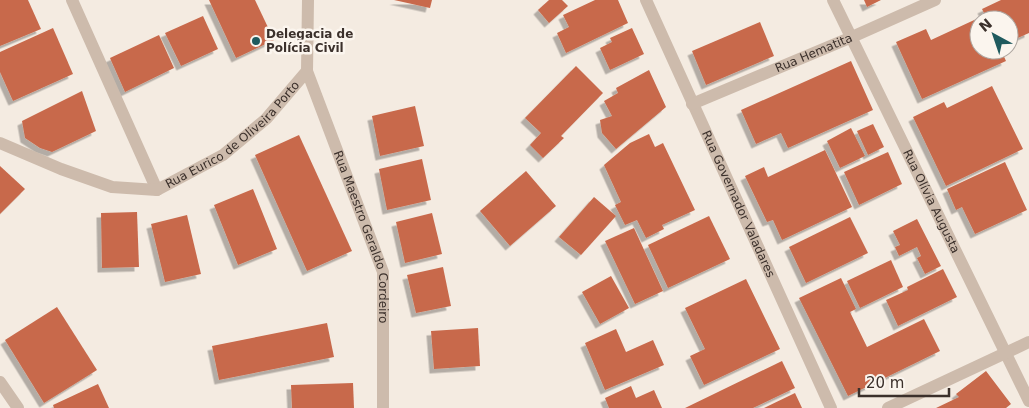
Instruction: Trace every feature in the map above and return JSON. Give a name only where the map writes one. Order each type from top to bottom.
[{"type":"street","points":[[72,0],[157,190]]},
{"type":"street","name":"Rua Eurico de Oliveira Porto","points":[[0,142],[60,169],[112,187],[157,190],[223,155],[266,119],[307,71],[308,0]]},
{"type":"street","name":"Rua Governador Valadares","points":[[646,0],[831,408]]},
{"type":"street","name":"Rua Olívia Augusta","points":[[834,0],[1029,401]]},
{"type":"street","name":"Rua Hematita","points":[[692,104],[935,0]]},
{"type":"street","name":"Rua Maestro Geraldo Cordeiro","points":[[307,71],[383,272],[383,408]]},
{"type":"street","points":[[888,408],[1029,342]]},
{"type":"street","points":[[0,382],[18,408]]},
{"type":"building","points":[[0,0],[28,0],[41,29],[0,46]]},
{"type":"building","points":[[209,0],[255,0],[274,40],[236,58]]},
{"type":"building","points":[[394,0],[432,0],[430,8]]},
{"type":"building","points":[[549,0],[562,0],[568,6],[549,23],[538,10]]},
{"type":"building","points":[[595,0],[618,0],[628,23],[566,53],[557,33],[569,27],[563,15]]},
{"type":"building","points":[[864,0],[881,0],[867,7]]},
{"type":"building","points":[[1001,0],[1029,0],[1029,33],[1019,38],[1019,10],[982,9]]},
{"type":"building","points":[[203,16],[218,49],[181,66],[165,33]]},
{"type":"building","points":[[760,22],[774,56],[706,85],[692,51]]},
{"type":"building","points":[[969,22],[969,60],[1006,61],[922,99],[896,42],[926,29],[931,40]]},
{"type":"building","points":[[53,28],[73,74],[13,101],[0,72],[0,52]]},
{"type":"building","points":[[632,28],[644,54],[610,70],[600,48],[612,42],[610,38]]},
{"type":"building","points":[[159,35],[174,68],[125,92],[110,58]]},
{"type":"building","points":[[851,61],[873,110],[788,148],[781,133],[756,144],[741,110]]},
{"type":"building","points":[[576,66],[603,93],[561,136],[564,138],[543,158],[530,145],[541,133],[525,118]]},
{"type":"building","points":[[649,70],[666,107],[616,149],[602,133],[600,120],[612,116],[604,101],[618,93],[616,88]]},
{"type":"building","points":[[992,86],[1023,149],[946,186],[913,117],[944,102],[947,108]]},
{"type":"building","points":[[82,91],[96,131],[52,152],[40,148],[25,138],[22,121]]},
{"type":"building","points":[[415,106],[424,146],[380,156],[372,116]]},
{"type":"building","points":[[873,124],[884,147],[868,155],[857,131]]},
{"type":"building","points":[[851,128],[865,156],[840,168],[827,141]]},
{"type":"building","points":[[649,134],[655,147],[663,143],[695,210],[662,225],[664,229],[646,238],[637,220],[625,225],[615,205],[621,202],[604,165],[630,143]]},
{"type":"building","points":[[299,135],[352,251],[307,271],[255,155]]},
{"type":"building","points":[[825,150],[852,207],[782,240],[773,220],[767,222],[745,176],[764,167],[768,177]]},
{"type":"building","points":[[888,152],[902,184],[859,205],[844,172]]},
{"type":"building","points":[[422,159],[431,200],[387,210],[379,169]]},
{"type":"building","points":[[1005,162],[1027,210],[975,234],[962,207],[956,210],[947,189]]},
{"type":"building","points":[[0,166],[25,189],[0,214]]},
{"type":"building","points":[[526,171],[556,206],[510,246],[480,211]]},
{"type":"building","points":[[253,189],[277,249],[238,265],[214,205]]},
{"type":"building","points":[[594,197],[616,216],[581,255],[559,237]]},
{"type":"building","points":[[137,212],[139,267],[102,268],[101,213]]},
{"type":"building","points":[[432,213],[442,254],[405,263],[396,222]]},
{"type":"building","points":[[187,215],[201,274],[165,282],[151,224]]},
{"type":"building","points":[[709,216],[730,259],[668,288],[648,245]]},
{"type":"building","points":[[850,217],[868,253],[806,283],[789,247]]},
{"type":"building","points":[[917,219],[941,266],[925,274],[917,258],[921,256],[917,247],[899,256],[895,247],[900,245],[893,231]]},
{"type":"building","points":[[634,228],[663,291],[635,304],[605,241]]},
{"type":"building","points":[[891,260],[903,287],[860,308],[847,281]]},
{"type":"building","points":[[443,267],[451,306],[416,313],[407,275]]},
{"type":"building","points":[[943,269],[957,297],[898,326],[886,300],[908,290],[907,287]]},
{"type":"building","points":[[611,276],[629,308],[600,324],[582,292]]},
{"type":"building","points":[[841,278],[856,309],[850,312],[867,347],[924,319],[940,351],[848,396],[799,298]]},
{"type":"building","points":[[746,279],[780,349],[704,385],[690,356],[705,349],[685,308]]},
{"type":"building","points":[[57,307],[97,370],[44,403],[5,340]]},
{"type":"building","points":[[327,323],[334,357],[219,380],[212,346]]},
{"type":"building","points":[[478,328],[480,366],[434,369],[431,331]]},
{"type":"building","points":[[616,329],[626,352],[653,340],[664,365],[605,390],[585,343]]},
{"type":"building","points":[[782,361],[795,388],[753,408],[685,408]]},
{"type":"building","points":[[986,371],[1011,404],[1006,408],[936,408],[959,397],[956,394]]},
{"type":"building","points":[[353,383],[354,408],[292,408],[291,385]]},
{"type":"building","points":[[98,384],[109,408],[54,408],[53,405]]},
{"type":"building","points":[[631,386],[636,398],[654,390],[662,408],[609,408],[605,398]]},
{"type":"building","points":[[795,393],[802,408],[764,408]]},
{"type":"place","name":"Delegacia de Polícia Civil","points":[[256,41]]}]
